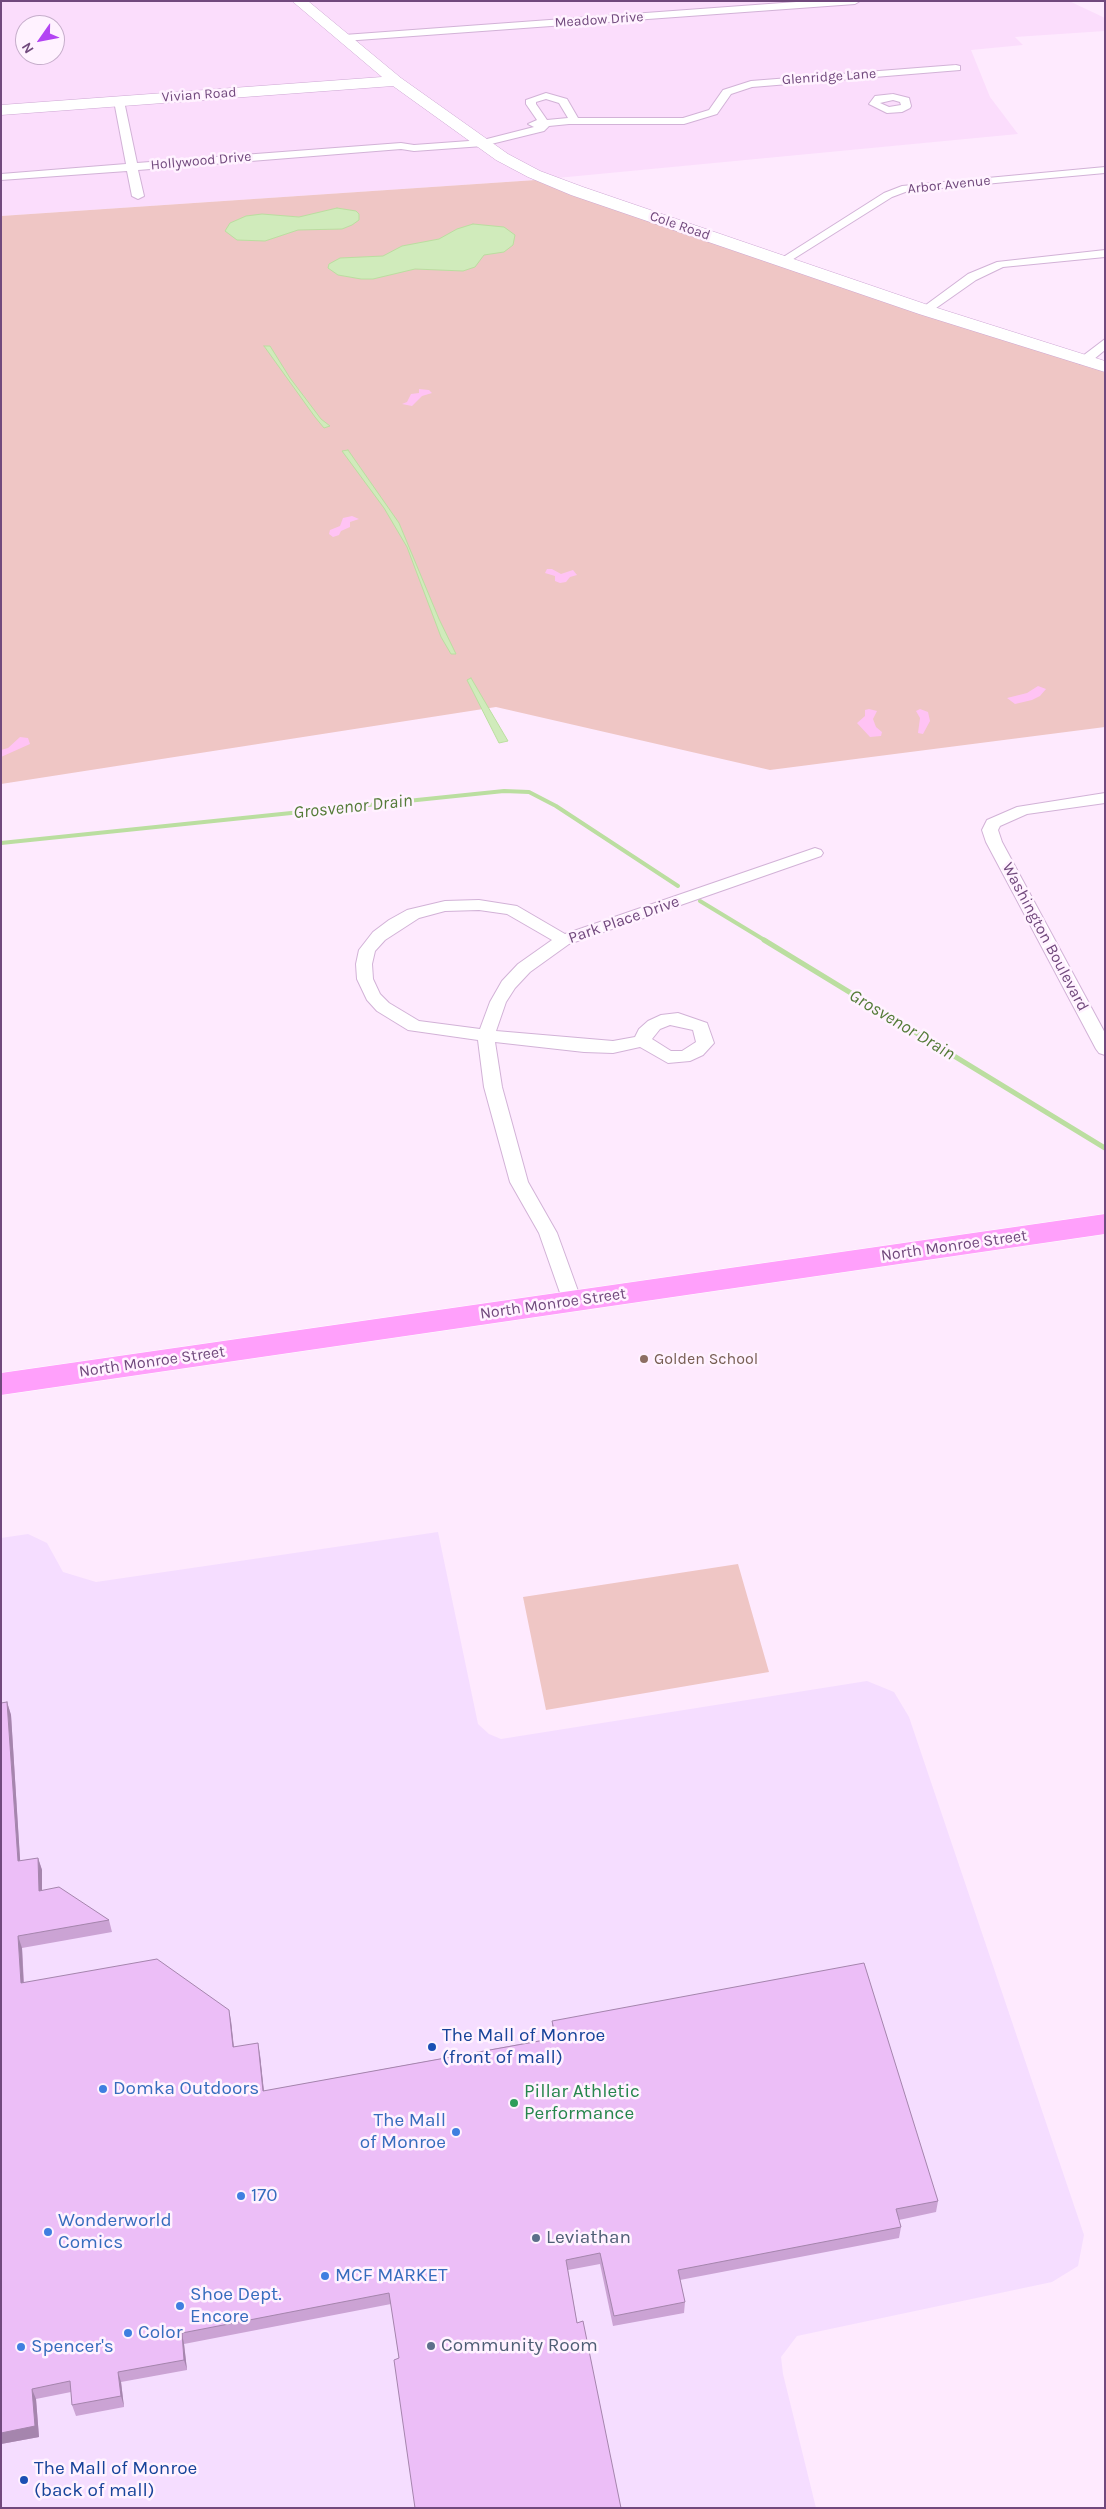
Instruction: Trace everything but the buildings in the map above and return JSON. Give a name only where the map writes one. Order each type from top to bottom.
[{"type":"main road","name":"North Monroe Street","points":[[1,1384],[1105,1224]]},
{"type":"street","name":"Cole Road","points":[[299,1],[396,81],[478,140],[518,166],[554,183],[925,310],[1105,367]]},
{"type":"street","name":"Meadow Drive","points":[[344,38],[855,1]]},
{"type":"street","name":"Glenridge Lane","points":[[715,111],[727,92],[743,85],[956,68]]},
{"type":"street","points":[[872,74],[886,97]]},
{"type":"street","name":"Vivian Road","points":[[1,110],[396,81]]},
{"type":"street","points":[[545,124],[531,104],[532,100],[546,96],[563,101],[575,121]]},
{"type":"street","points":[[119,101],[138,196]]},
{"type":"street","points":[[478,140],[540,129],[545,124],[575,121],[684,121],[700,118],[715,111],[721,121]]},
{"type":"street","points":[[684,121],[710,126]]},
{"type":"street","name":"Hollywood Drive","points":[[1,177],[401,146],[414,148],[478,140]]},
{"type":"street","name":"Arbor Avenue","points":[[783,261],[888,195],[906,188],[1105,170]]},
{"type":"street","points":[[925,310],[972,277],[1001,264],[1105,253]]},
{"type":"street","points":[[1084,361],[1105,343]]},
{"type":"street","name":"Washington Boulevard","points":[[1105,798],[1023,810],[993,823],[990,830],[994,842],[1105,1049]]},
{"type":"street","name":"Park Place Drive","points":[[572,1302],[548,1233],[519,1182],[493,1087],[486,1036],[498,1002],[508,985],[524,968],[563,940],[815,853]]},
{"type":"street","points":[[563,940],[538,924],[510,910],[479,905],[446,906],[413,914],[379,936],[367,950],[364,964],[365,979],[373,996],[383,1007],[414,1026],[486,1036],[584,1046],[613,1047],[643,1041]]},
{"type":"shaded area","points":[[1,1],[1069,1],[1105,18],[1105,31],[1015,37],[1023,45],[971,50],[990,97],[1018,134],[536,180],[1,216]]},
{"type":"shaded area","points":[[536,180],[674,229],[1105,372],[1105,727],[770,770],[496,707],[1,784],[1,216]]},
{"type":"shaded area","points":[[337,208],[356,211],[359,214],[359,220],[342,229],[298,230],[265,241],[237,240],[225,231],[230,223],[246,216],[262,214],[299,217]]},
{"type":"shaded area","points":[[473,224],[504,227],[515,235],[513,245],[504,252],[484,255],[475,267],[463,271],[415,269],[373,279],[361,279],[338,275],[328,268],[329,264],[340,258],[383,256],[402,246],[439,239],[457,229]]},
{"type":"shaded area","points":[[264,346],[270,346],[290,378],[321,419],[330,426],[324,428]]},
{"type":"shaded area","points":[[348,450],[399,523],[439,619],[456,654],[451,654],[441,637],[407,547],[384,508],[342,451]]},
{"type":"shaded area","points":[[471,678],[508,741],[499,743],[467,680]]},
{"type":"shaded area","points":[[438,1532],[478,1724],[489,1734],[501,1739],[867,1681],[894,1692],[909,1717],[1084,2235],[1078,2266],[1052,2282],[797,2336],[781,2357],[783,2374],[816,2508],[1,2508],[1,1538],[28,1534],[47,1543],[63,1572],[96,1582]]},
{"type":"shaded area","points":[[738,1564],[769,1672],[546,1710],[523,1597]]},
{"type":"sand","points":[[419,389],[429,390],[432,393],[422,396],[412,406],[402,404],[407,402],[411,394],[419,393]]},
{"type":"sand","points":[[352,516],[359,519],[350,522],[350,527],[341,531],[339,535],[333,537],[329,534],[330,530],[340,526],[343,518]]},
{"type":"sand","points":[[547,569],[552,569],[561,574],[573,570],[577,575],[570,577],[566,582],[560,583],[555,581],[555,576],[545,573]]},
{"type":"sand","points":[[1038,686],[1046,689],[1040,696],[1032,700],[1015,704],[1007,698],[1027,693]]},
{"type":"sand","points":[[920,709],[928,712],[930,721],[923,734],[918,733],[920,718],[916,711]]},
{"type":"sand","points":[[865,710],[877,711],[873,719],[876,727],[882,732],[881,736],[870,737],[857,723],[865,716]]},
{"type":"sand","points":[[20,737],[28,738],[30,744],[1,757],[1,750],[8,748]]},
{"type":"waterway","name":"Grosvenor Drain","points":[[1,843],[504,791],[529,792],[556,806],[678,886]]},
{"type":"waterway","name":"Grosvenor Drain","points":[[700,901],[766,941]]},
{"type":"waterway","name":"Grosvenor Drain","points":[[764,940],[1105,1148]]},
{"type":"place","name":"Golden School","points":[[644,1359]]},
{"type":"place","name":"The Mall of Monroe (front of mall)","points":[[432,2047]]},
{"type":"place","name":"Domka Outdoors","points":[[103,2089]]},
{"type":"place","name":"Pillar Athletic Performance","points":[[514,2103]]},
{"type":"place","name":"The Mall of Monroe","points":[[456,2132]]},
{"type":"place","name":"170","points":[[241,2196]]},
{"type":"place","name":"Wonderworld Comics","points":[[48,2232]]},
{"type":"place","name":"Leviathan","points":[[536,2238]]},
{"type":"place","name":"MCF MARKET","points":[[325,2276]]},
{"type":"place","name":"Shoe Dept. Encore","points":[[180,2306]]},
{"type":"place","name":"Color","points":[[128,2333]]},
{"type":"place","name":"Community Room","points":[[431,2346]]},
{"type":"place","name":"Spencer's","points":[[21,2347]]},
{"type":"place","name":"The Mall of Monroe (back of mall)","points":[[24,2480]]}]
